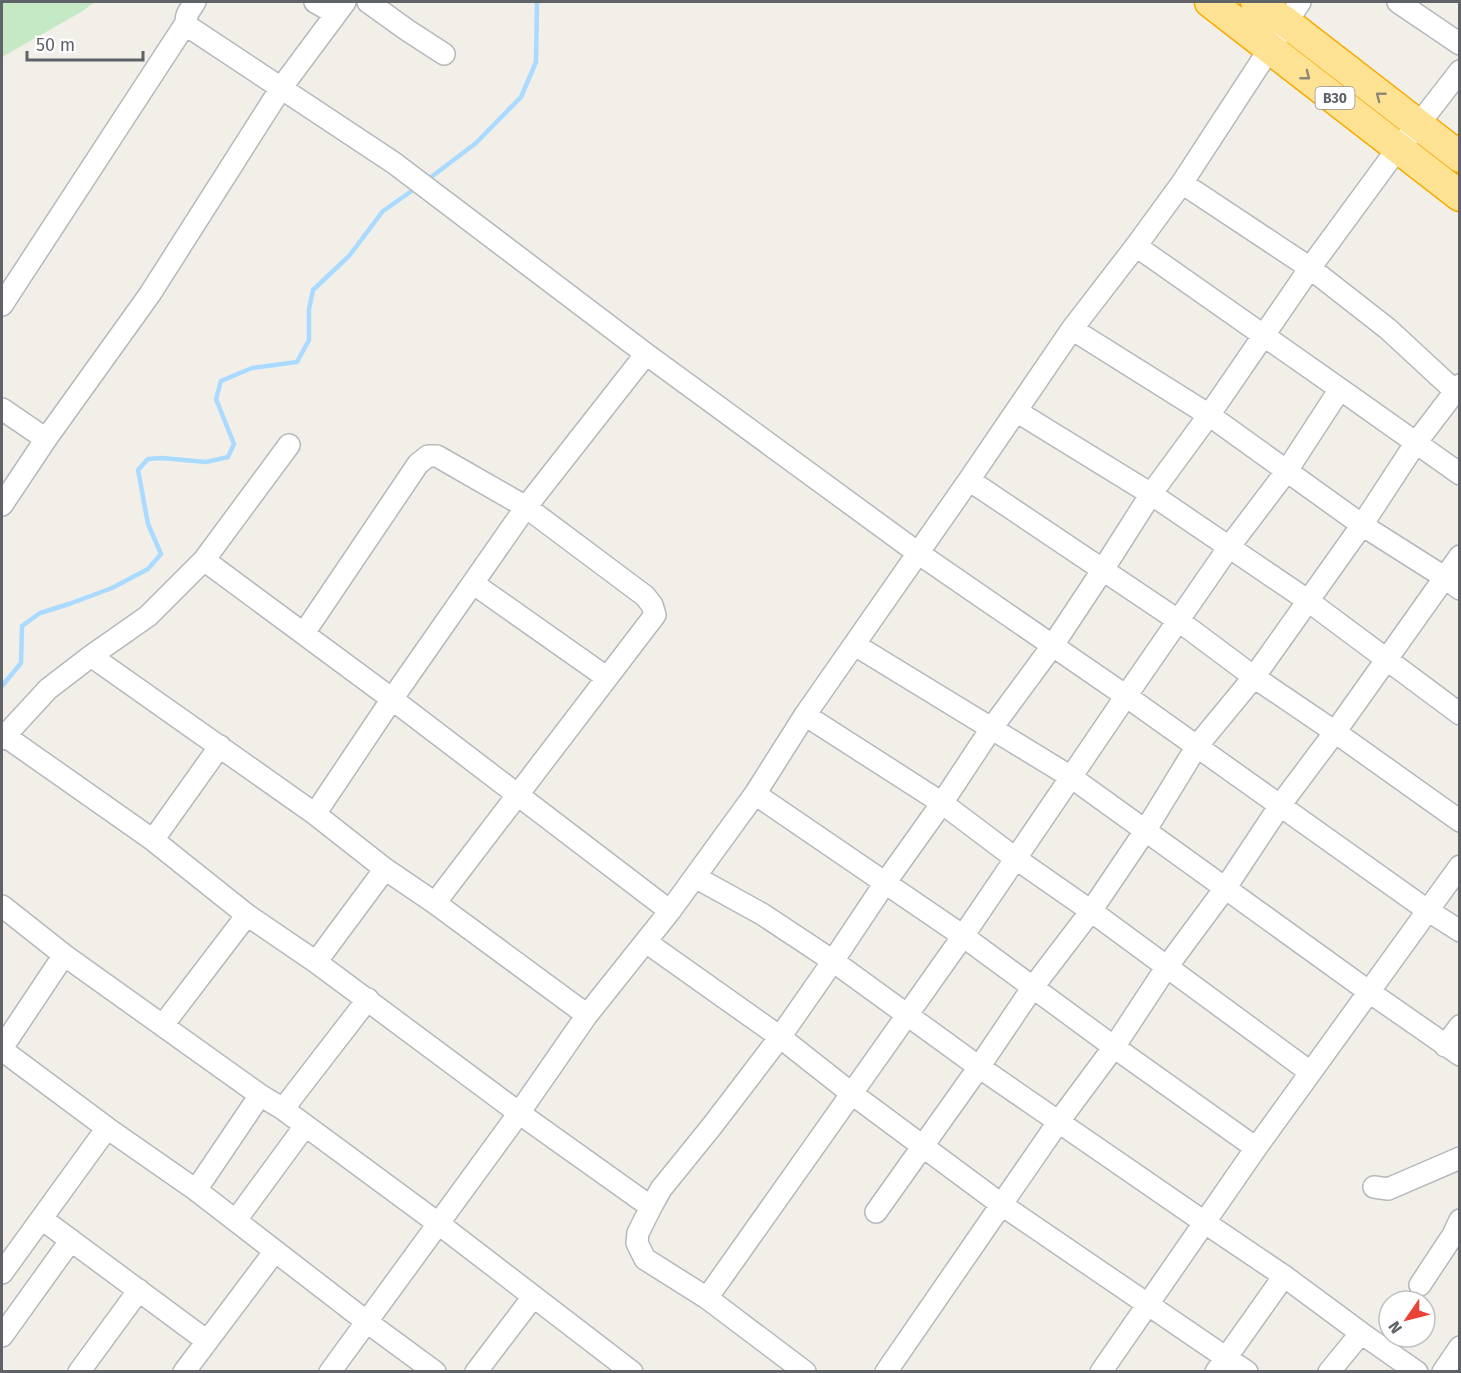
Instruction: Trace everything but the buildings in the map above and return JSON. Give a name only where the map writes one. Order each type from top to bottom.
[{"type":"highway","name":"B30","points":[[1210,2],[1460,196]]},
{"type":"highway","name":"B30","points":[[1256,2],[1293,12],[1418,125],[1460,157]]},
{"type":"street","points":[[2,305],[186,23],[186,18],[195,2]]},
{"type":"street","points":[[2,505],[46,439],[150,294],[281,88],[340,8],[315,2]]},
{"type":"street","points":[[368,2],[444,54]]},
{"type":"street","points":[[1398,2],[1460,44]]},
{"type":"street","points":[[330,1371],[439,1224],[587,1015],[646,942],[755,794],[805,715],[1072,329],[1182,183],[1293,12]]},
{"type":"street","points":[[186,23],[394,163],[646,354],[918,553],[1460,931]]},
{"type":"street","points":[[805,1371],[706,1298],[645,1259],[637,1243],[638,1233],[651,1207],[661,1189],[780,1037],[991,729],[1053,645],[1151,494],[1209,415],[1310,268],[1398,148],[1460,71]]},
{"type":"street","points":[[876,1212],[979,1067],[1032,987],[1091,911],[1145,831],[1197,746],[1254,677],[1362,525],[1415,444],[1457,388],[1388,329],[1310,268],[1182,183]]},
{"type":"street","points":[[1136,246],[1460,474]]},
{"type":"street","points":[[1072,329],[1209,415],[1362,525],[1452,583]]},
{"type":"street","points":[[315,814],[526,507],[646,354]]},
{"type":"street","points":[[706,1298],[908,1016],[1229,547],[1286,472],[1340,389]]},
{"type":"street","points":[[2,409],[46,439]]},
{"type":"street","points":[[1016,411],[1151,494],[1307,600],[1460,714]]},
{"type":"street","points":[[289,445],[204,560],[148,616],[48,689],[3,738],[153,840],[247,915],[368,999],[519,1113],[651,1207]]},
{"type":"street","points":[[304,633],[418,464],[428,456],[437,456],[526,507],[645,597],[652,605],[655,615],[435,903]]},
{"type":"street","points":[[969,480],[1179,621],[1254,677],[1460,821]]},
{"type":"street","points":[[886,1371],[1059,1121],[1114,1047],[1166,968],[1226,887],[1281,804],[1387,659],[1452,583],[1460,556]]},
{"type":"street","points":[[204,560],[392,699],[669,911]]},
{"type":"street","points":[[474,584],[606,677]]},
{"type":"street","points":[[855,645],[1071,777],[1452,1050],[1460,1026]]},
{"type":"street","points":[[91,656],[315,814],[385,868],[587,1015]]},
{"type":"street","points":[[805,715],[942,803],[1310,1072]]},
{"type":"street","points":[[153,840],[220,746]]},
{"type":"street","points":[[755,794],[963,936],[1256,1148]]},
{"type":"street","points":[[1101,1371],[1310,1072],[1460,866]]},
{"type":"street","points":[[316,962],[385,868]]},
{"type":"street","points":[[695,877],[762,914],[833,961],[979,1067],[1284,1276],[1360,1333],[1417,1371]]},
{"type":"street","points":[[2,906],[64,955],[283,1109],[633,1371]]},
{"type":"street","points":[[163,1025],[247,915]]},
{"type":"street","points":[[646,942],[780,1037],[851,1093],[1002,1205],[1147,1304],[1221,1365],[1247,1371]]},
{"type":"street","points":[[64,955],[2,1049],[107,1128],[196,1190],[367,1322],[435,1371]]},
{"type":"street","points":[[283,1109],[368,999]]},
{"type":"street","points":[[196,1190],[260,1095]]},
{"type":"street","points":[[236,1220],[305,1126]]},
{"type":"street","points":[[4,1264],[42,1219],[107,1128]]},
{"type":"street","points":[[1374,1187],[1388,1189],[1460,1158]]},
{"type":"street","points":[[42,1219],[207,1341]]},
{"type":"street","points":[[1420,1285],[1454,1235],[1460,1220]]},
{"type":"street","points":[[2,1336],[71,1240]]},
{"type":"street","points":[[184,1371],[275,1251]]},
{"type":"street","points":[[1221,1365],[1284,1276]]},
{"type":"street","points":[[79,1371],[139,1290]]},
{"type":"street","points":[[476,1371],[533,1297]]},
{"type":"street","points":[[1329,1371],[1360,1333]]},
{"type":"street","points":[[1443,1371],[1460,1347]]},
{"type":"green space","points":[[2,2],[95,2],[2,57]]},
{"type":"waterway","points":[[426,181],[476,143],[521,97],[536,62],[537,2]]},
{"type":"waterway","points":[[2,686],[21,663],[22,626],[40,613],[112,588],[148,569],[161,554],[148,524],[138,470],[148,459],[206,462],[228,457],[234,444],[216,399],[221,381],[252,368],[297,362],[309,340],[309,309],[313,290],[349,256],[383,211],[416,188]]}]
